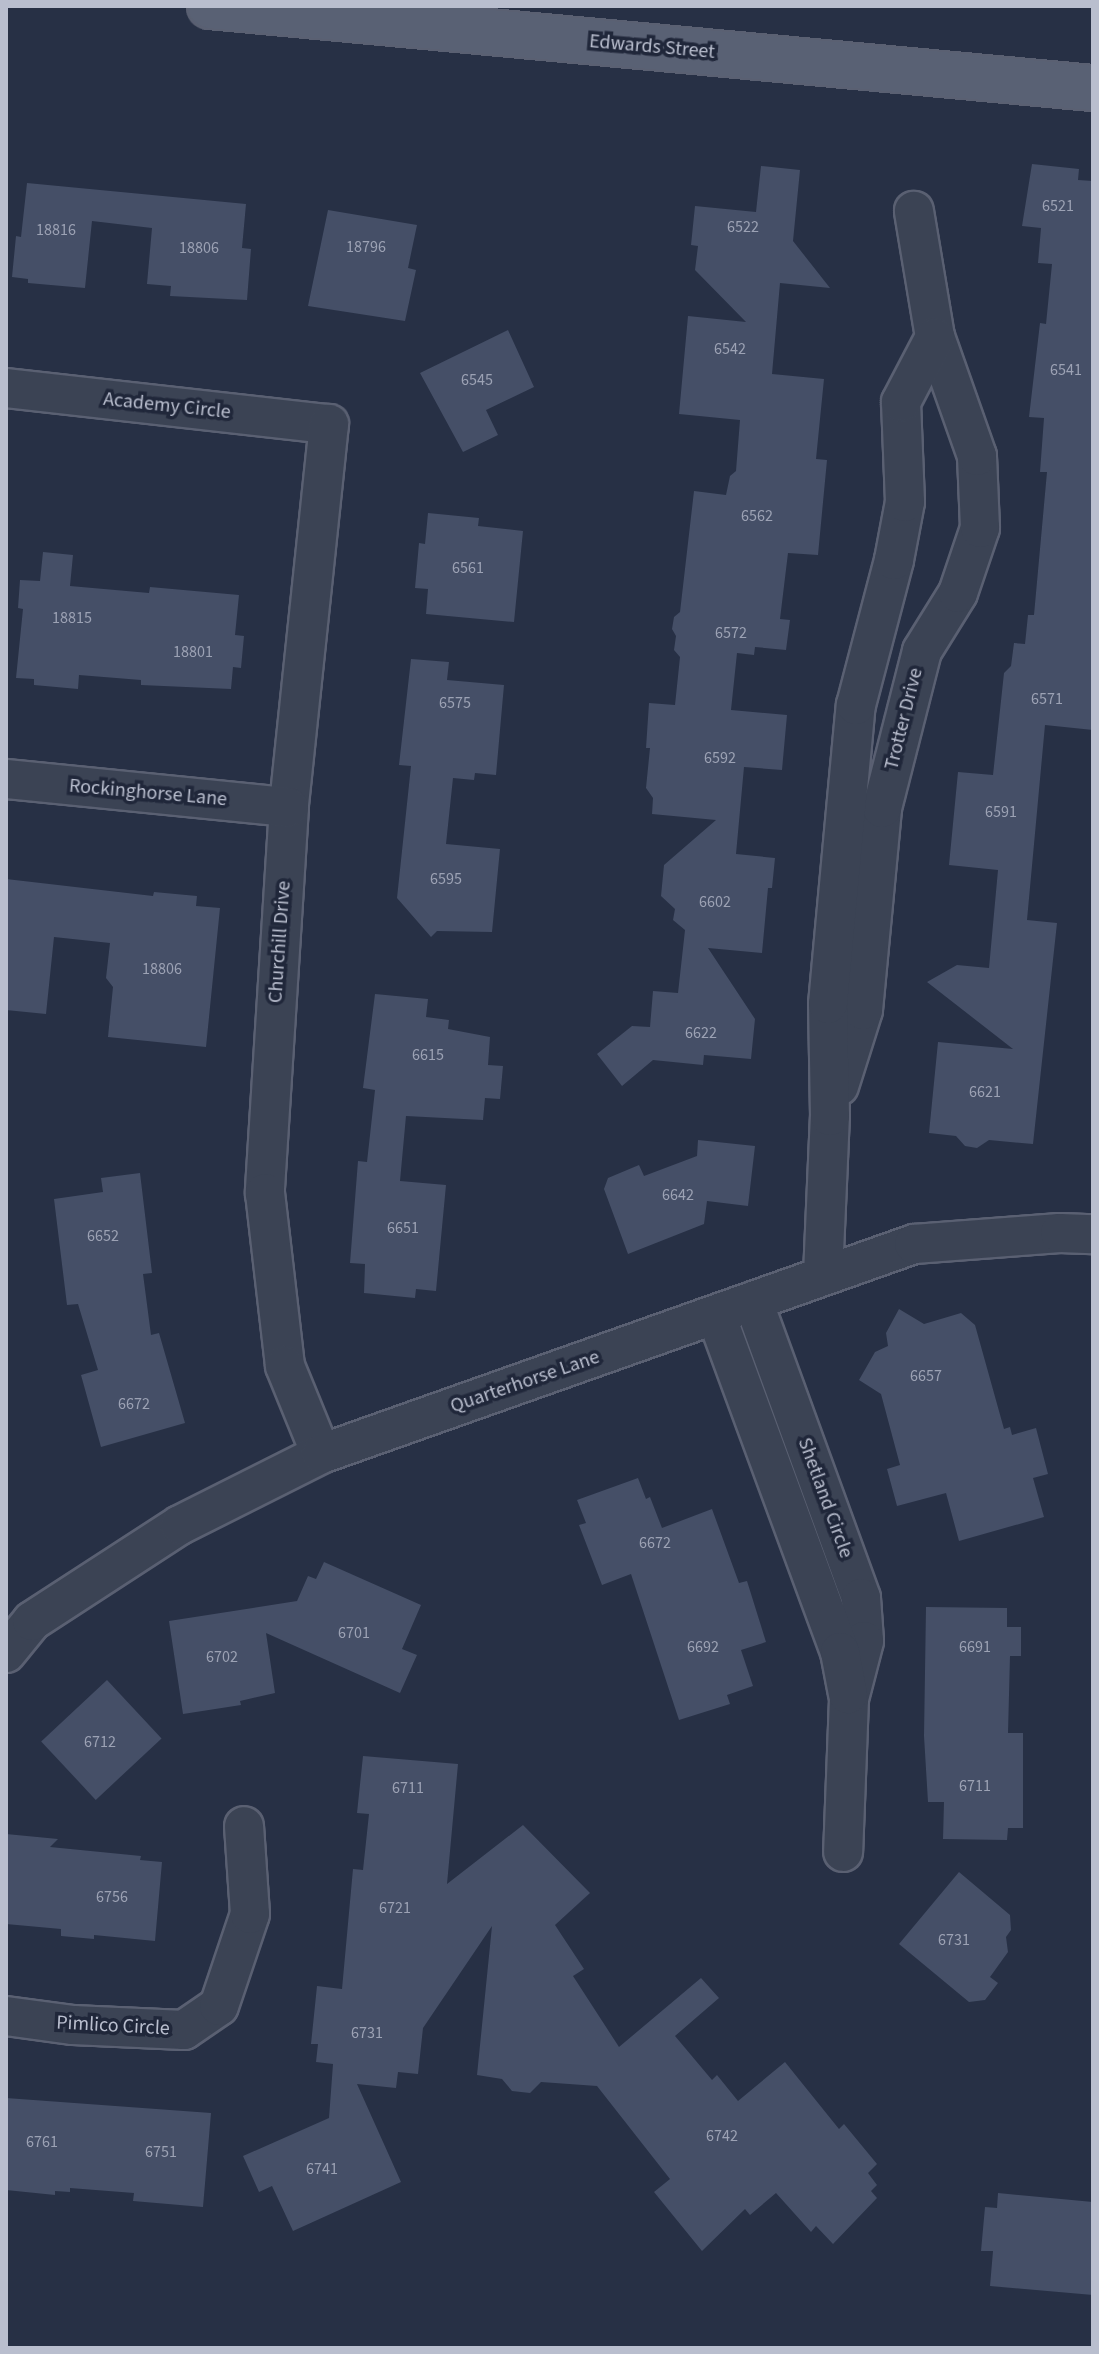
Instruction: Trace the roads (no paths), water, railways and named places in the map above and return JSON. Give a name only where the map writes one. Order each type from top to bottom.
[{"type":"main road","name":"Edwards Street","points":[[225,7],[1093,88]]},
{"type":"street","name":"Trotter Drive","points":[[830,1116],[863,1010],[882,808],[911,694],[922,651],[958,593],[980,528],[977,456],[935,337],[914,211]]},
{"type":"street","name":"Trotter Drive","points":[[823,1275],[830,1116],[828,1004],[856,705],[894,560],[905,502],[901,402],[935,337]]},
{"type":"street","name":"Academy Circle","points":[[6,388],[329,424]]},
{"type":"street","name":"Churchill Drive","points":[[321,1454],[285,1366],[265,1193],[289,807],[329,424]]},
{"type":"street","name":"Rockinghorse Lane","points":[[6,779],[289,807]]},
{"type":"street","name":"Quarterhorse Lane","points":[[6,1653],[32,1621],[180,1525],[321,1454],[914,1244],[1060,1233],[1093,1234]]},
{"type":"street","name":"Shetland Circle","points":[[753,1301],[861,1598],[864,1641],[849,1699],[843,1852]]},
{"type":"street","name":"Shetland Circle","points":[[716,1315],[840,1652],[849,1699]]},
{"type":"street","name":"Pimlico Circle","points":[[6,2016],[73,2025],[184,2030],[219,2006],[250,1914],[244,1826]]}]
